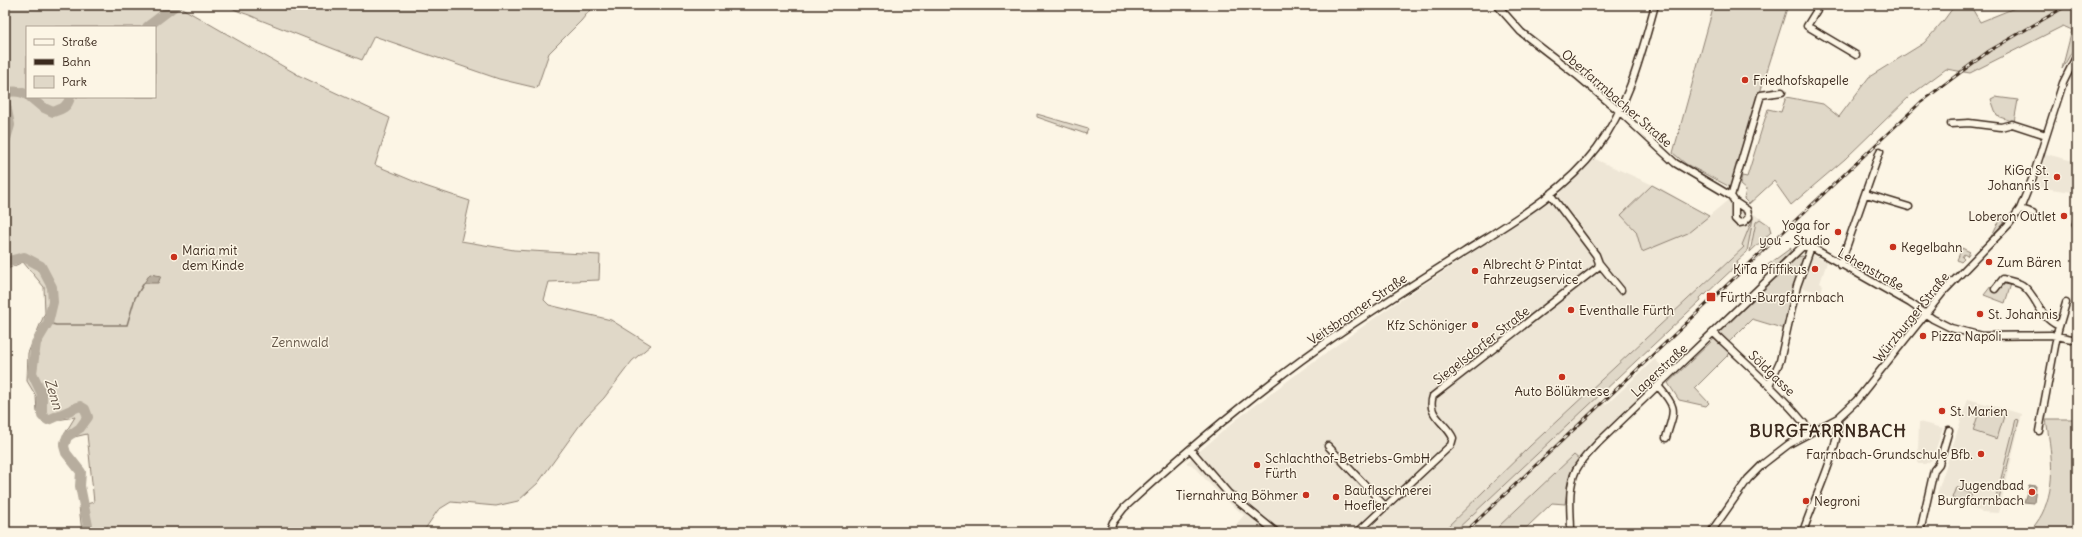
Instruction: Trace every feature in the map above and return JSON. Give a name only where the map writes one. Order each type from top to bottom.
[{"type":"street","name":"Oberfarrnbacher Straße","points":[[1496,5],[1507,19],[1521,32],[1570,69],[1620,111],[1675,163],[1731,196],[1735,202]]},
{"type":"street","name":"Veitsbronner Straße","points":[[1109,532],[1113,522],[1124,508],[1190,449],[1243,405],[1339,333],[1550,194],[1584,163],[1597,148],[1620,111],[1635,76],[1655,5]]},
{"type":"street","points":[[1820,5],[1807,26],[1856,55]]},
{"type":"street","name":"Würzburger Straße","points":[[1711,532],[1748,479],[1763,464],[1780,449],[1838,418],[1856,401],[1925,313],[2008,224],[2020,209],[2063,83],[2077,56]]},
{"type":"street","points":[[1731,196],[1761,96],[1782,92]]},
{"type":"street","points":[[1952,124],[1969,122],[2001,127],[2010,124],[2046,135]]},
{"type":"street","points":[[1840,265],[1866,194],[1880,150]]},
{"type":"street","points":[[1550,194],[1596,256],[1599,263],[1621,290]]},
{"type":"street","points":[[1866,194],[1909,207]]},
{"type":"street","points":[[2020,209],[2033,213]]},
{"type":"street","name":"Lagerstraße","points":[[1571,532],[1570,492],[1576,470],[1598,443],[1802,247],[1808,247]]},
{"type":"street","points":[[1769,385],[1780,361],[1797,286],[1808,247]]},
{"type":"street","name":"Lehenstraße","points":[[1808,247],[1899,297],[1946,326],[1968,334],[1982,336],[2057,336],[2077,340]]},
{"type":"street","name":"Siegelsdorfer Straße","points":[[1358,532],[1451,445],[1453,438],[1451,433],[1432,412],[1430,405],[1433,396],[1591,273],[1599,263]]},
{"type":"street","points":[[1995,289],[2003,279],[2021,284],[2033,297],[2039,311],[2059,326]]},
{"type":"street","points":[[2039,431],[2059,326],[2066,303]]},
{"type":"street","name":"Söldgasse","points":[[1714,333],[1769,385],[1812,432]]},
{"type":"street","points":[[1658,386],[1672,402],[1674,408],[1666,438]]},
{"type":"street","points":[[1803,532],[1832,451],[1838,430],[1838,418]]},
{"type":"street","points":[[1920,532],[1934,470],[1939,464],[1949,430]]},
{"type":"street","points":[[1328,446],[1386,507]]},
{"type":"street","points":[[1190,449],[1228,492],[1276,532]]},
{"type":"shaded area","name":"KiGa St. Johannis I","points":[[2046,154],[2077,162],[2073,192],[2036,187]]},
{"type":"shaded area","points":[[1595,159],[1662,189],[1709,216],[1729,199],[1762,219],[1759,235],[1739,251],[1530,446],[1442,532],[1230,532],[1244,515],[1221,496],[1192,465],[1186,463],[1236,420],[1306,367],[1393,305],[1555,198]]},
{"type":"shaded area","name":"KiTa Pfiffikus","points":[[1811,254],[1827,262],[1820,283],[1823,285],[1821,293],[1800,287]]},
{"type":"shaded area","points":[[150,274],[161,276],[158,283],[144,283]]},
{"type":"shaded area","points":[[1655,359],[1662,367],[1656,374],[1661,380],[1603,434],[1580,460],[1574,455],[1499,527],[1527,527],[1526,532],[1454,532],[1597,397],[1606,405]]},
{"type":"shaded area","name":"Farrnbach-Grundschule Bfb.","points":[[1968,399],[2022,414],[1999,513],[1982,512],[1937,494]]},
{"type":"shaded area","points":[[1919,422],[1943,428],[1932,460],[1925,464],[1918,464],[1918,454],[1920,454],[1920,451],[1918,450]]},
{"type":"shaded area","name":"Jugendbad Burgfarrnbach","points":[[2029,485],[2036,486],[2034,503],[2024,502]]},
{"type":"green space","name":"Zennwald","points":[[5,5],[182,5],[180,7],[300,76],[390,118],[375,165],[425,186],[470,201],[461,241],[514,250],[600,255],[599,280],[549,282],[544,300],[549,305],[611,320],[651,345],[632,361],[604,398],[585,418],[538,483],[518,501],[496,506],[451,502],[438,510],[423,532],[82,532],[79,506],[94,502],[87,434],[61,440],[75,417],[45,422],[37,412],[36,396],[27,381],[28,353],[45,313],[44,287],[23,262],[5,270]]},
{"type":"green space","points":[[228,5],[594,5],[581,21],[549,53],[537,88],[499,79],[374,36],[362,60],[258,19]]},
{"type":"green space","points":[[1714,5],[1788,5],[1730,187],[1686,164],[1673,153]]},
{"type":"green space","points":[[1955,5],[1970,5],[1980,22],[2022,5],[2077,5],[2077,43],[2062,69],[2072,30],[2063,26],[1970,73],[1946,69],[1911,95],[1845,159],[1791,205],[1774,181],[1749,204],[1744,199],[1746,190],[1740,185],[1742,176],[1747,177],[1768,109],[1781,112],[1786,97],[1823,104],[1839,117],[1869,77],[1924,43]]},
{"type":"green space","points":[[1995,97],[2018,100],[2014,122],[1997,116],[1991,99]]},
{"type":"green space","points":[[1037,114],[1088,129],[1086,134],[1037,117]]},
{"type":"green space","points":[[1652,185],[1709,216],[1688,233],[1642,252],[1636,231],[1621,215]]},
{"type":"green space","points":[[2006,215],[2005,221],[1991,237],[1997,225]]},
{"type":"green space","points":[[1753,218],[1747,252],[1737,261],[1738,264],[1705,295],[1704,294],[1700,298],[1701,300],[1454,532],[1442,532],[1530,446],[1744,247],[1742,245]]},
{"type":"green space","points":[[1760,219],[1769,225],[1771,232],[1750,252],[1756,222]]},
{"type":"green space","points":[[1791,248],[1790,252],[1770,272],[1765,267]]},
{"type":"green space","points":[[1962,248],[1970,252],[1967,256],[1964,254],[1962,257],[1964,259],[1961,262],[1957,260]]},
{"type":"green space","points":[[1802,256],[1803,258],[1796,280],[1785,329],[1752,319],[1729,342],[1719,333],[1798,257]]},
{"type":"green space","points":[[2001,281],[2011,284],[2005,303],[1984,295],[1991,286],[1995,289]]},
{"type":"green space","points":[[1714,339],[1730,353],[1695,388],[1709,403],[1706,406],[1679,400],[1668,383]]},
{"type":"green space","points":[[1980,409],[2004,416],[1997,439],[1973,431]]},
{"type":"green space","points":[[2016,419],[2019,420],[1998,503],[1995,502]]},
{"type":"green space","points":[[2046,419],[2077,419],[2077,532],[2030,532],[2042,514],[2050,491],[2052,467]]},
{"type":"green space","points":[[1574,455],[1580,460],[1570,474],[1565,504],[1552,503],[1527,527],[1498,527]]},
{"type":"green space","points":[[1956,487],[1972,494],[1967,505],[1952,498]]},
{"type":"waterway","name":"Zenn","points":[[148,26],[176,5]]},
{"type":"waterway","name":"Zenn","points":[[5,97],[8,92],[16,91],[26,94]]},
{"type":"waterway","name":"Zenn","points":[[31,98],[42,107],[53,112],[64,107],[68,103],[70,98]]},
{"type":"waterway","name":"Zenn","points":[[5,100],[10,125],[5,142]]},
{"type":"waterway","name":"Zenn","points":[[5,262],[24,257],[41,266],[52,287],[53,302],[48,323],[36,343],[32,373],[42,394],[42,416],[48,420],[80,406],[85,409],[88,417],[80,428],[67,437],[64,446],[66,453],[81,472],[80,486],[88,526],[87,532]]},
{"type":"waterway","points":[[48,323],[56,325],[127,325],[135,298],[144,283]]},
{"type":"railway","points":[[1465,532],[1921,102],[1989,51],[2068,5]]},
{"type":"place","name":"Friedhofskapelle","points":[[1745,80]]},
{"type":"place","name":"KiGa St. Johannis I","points":[[2057,177]]},
{"type":"place","name":"Loberon Outlet","points":[[2064,216]]},
{"type":"place","name":"Yoga for you - Studio","points":[[1838,232]]},
{"type":"place","name":"Kegelbahn","points":[[1893,247]]},
{"type":"place","name":"Maria mit dem Kinde","points":[[174,257]]},
{"type":"place","name":"Zum Bären","points":[[1989,262]]},
{"type":"place","name":"KiTa Pfiffikus","points":[[1815,269]]},
{"type":"place","name":"Albrecht & Pintat Fahrzeugservice","points":[[1475,271]]},
{"type":"place","name":"Fürth-Burgfarrnbach","points":[[1711,297]]},
{"type":"place","name":"Eventhalle Fürth","points":[[1571,310]]},
{"type":"place","name":"St. Johannis","points":[[1980,314]]},
{"type":"place","name":"Kfz Schöniger","points":[[1475,325]]},
{"type":"place","name":"Pizza Napoli","points":[[1923,336]]},
{"type":"place","name":"Auto Bölükmese","points":[[1562,377]]},
{"type":"place","name":"St. Marien","points":[[1942,411]]},
{"type":"place","name":"Farrnbach-Grundschule Bfb.","points":[[1981,454]]},
{"type":"place","name":"Schlachthof-Betriebs-GmbH Fürth","points":[[1257,465]]},
{"type":"place","name":"Jugendbad Burgfarrnbach","points":[[2032,492]]},
{"type":"place","name":"Tiernahrung Böhmer","points":[[1306,495]]},
{"type":"place","name":"Bauflaschnerei Hoefler","points":[[1336,497]]},
{"type":"place","name":"Negroni","points":[[1806,501]]},
{"type":"district","name":"BURGFARRNBACH","points":[[1828,431]]}]
